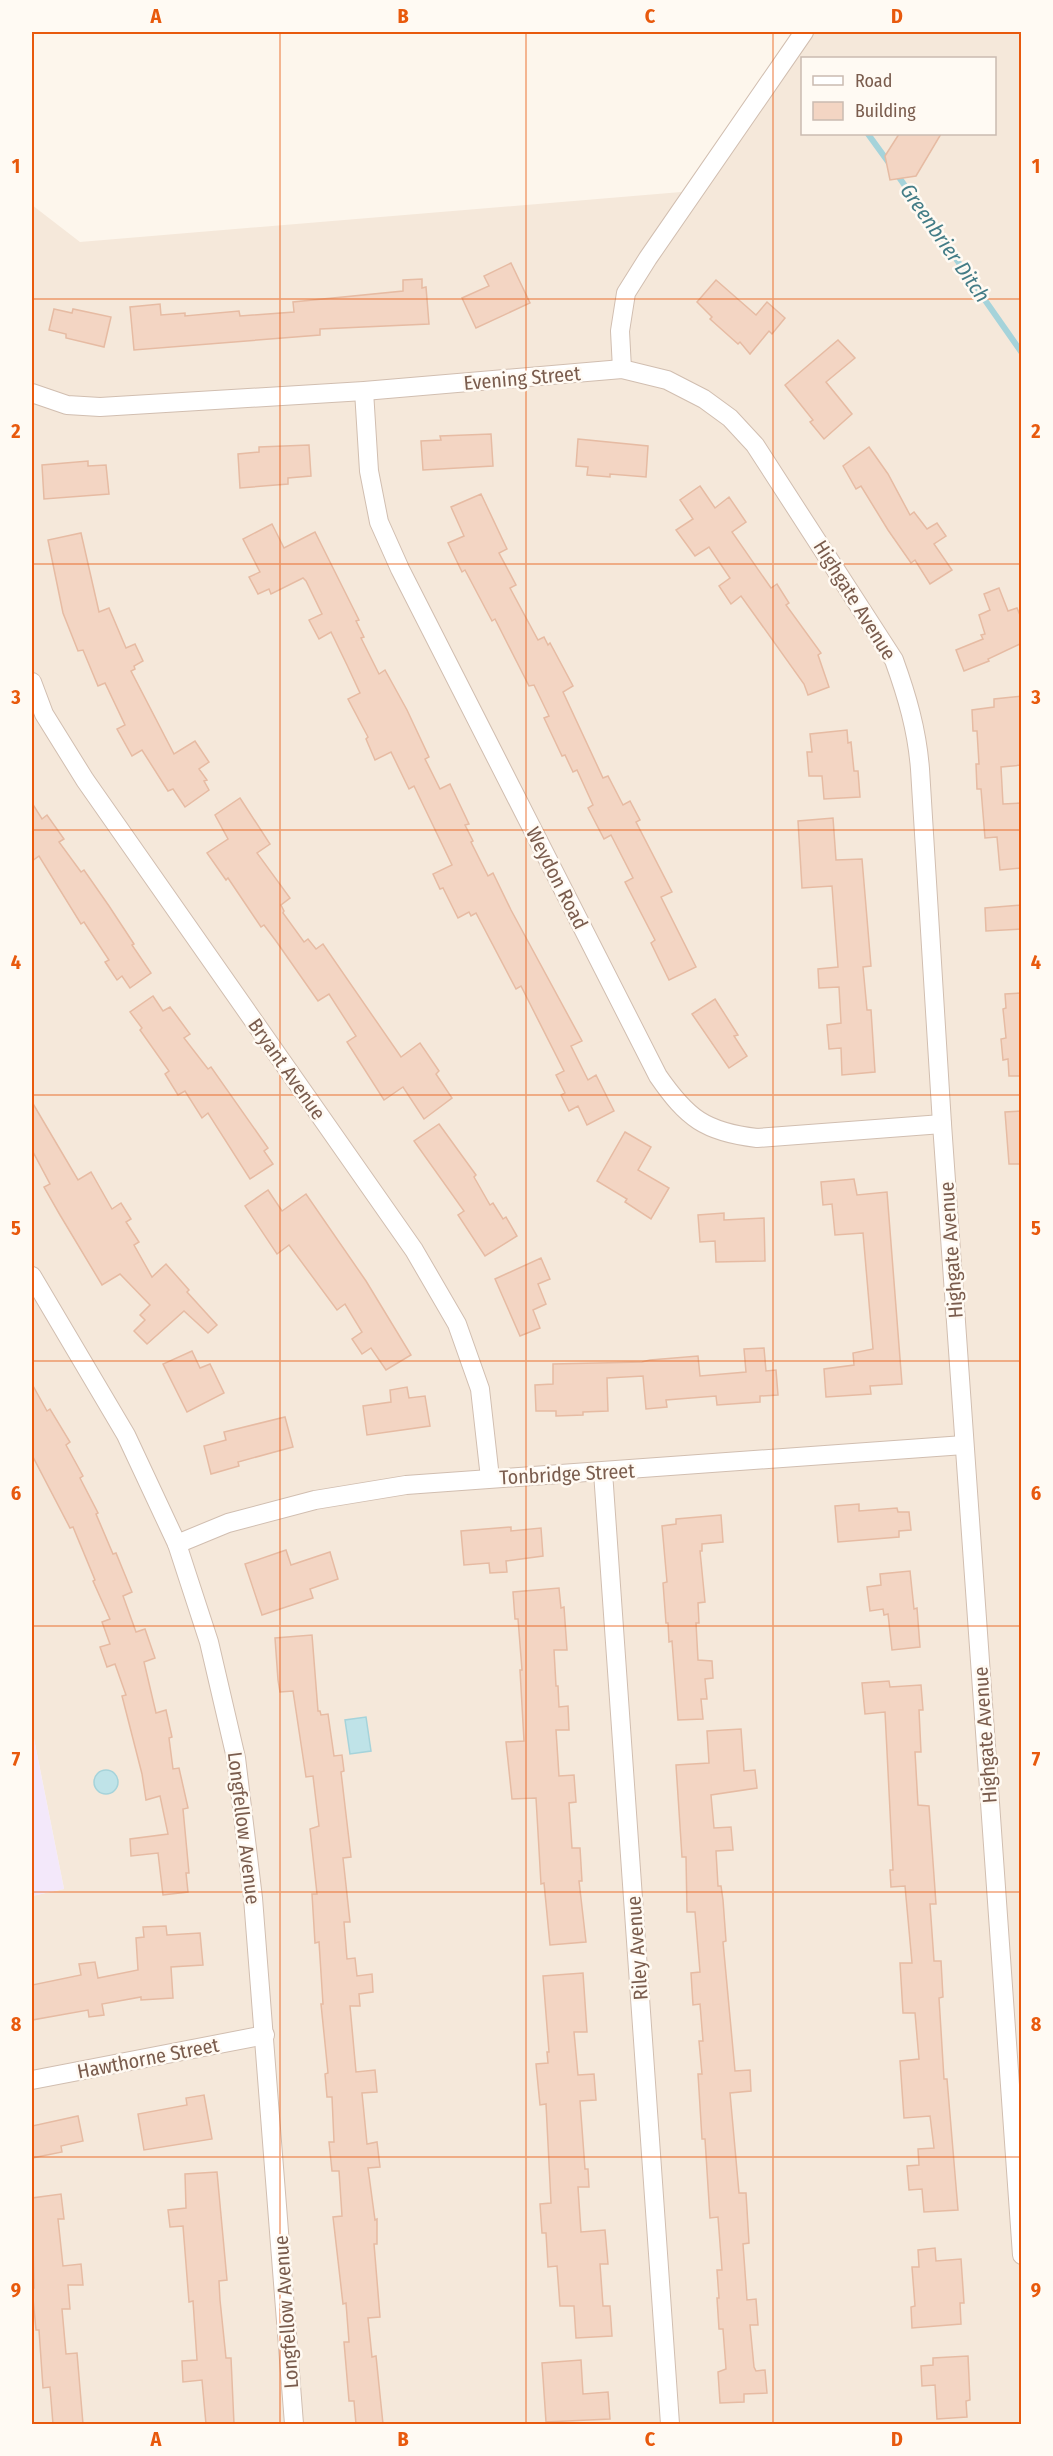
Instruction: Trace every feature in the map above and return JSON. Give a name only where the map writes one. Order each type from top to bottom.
[{"type":"street","points":[[622,369],[620,331],[626,293],[804,32]]},
{"type":"street","name":"Evening Street","points":[[32,393],[67,405],[100,407],[364,391],[622,369]]},
{"type":"street","name":"Highgate Avenue","points":[[622,369],[667,380],[704,399],[729,418],[755,445],[894,660],[918,737],[942,1124],[1022,2255]]},
{"type":"street","name":"Weydon Road","points":[[364,391],[369,471],[380,522],[400,569],[658,1076],[675,1101],[699,1121],[727,1134],[757,1138],[942,1124]]},
{"type":"street","name":"Bryant Avenue","points":[[32,682],[44,714],[85,780],[414,1251],[457,1324],[480,1389],[490,1478]]},
{"type":"street","name":"Longfellow Avenue","points":[[32,1276],[126,1435],[177,1544],[209,1642],[236,1758],[252,1888],[294,2424]]},
{"type":"street","name":"Tonbridge Street","points":[[177,1544],[228,1523],[315,1500],[406,1485],[964,1445]]},
{"type":"street","name":"Riley Avenue","points":[[603,1472],[670,2424]]},
{"type":"street","name":"Hawthorne Street","points":[[32,2080],[264,2035]]},
{"type":"shaded area","points":[[804,32],[1021,32],[1021,2424],[32,2424],[32,1896],[64,1889],[32,1729],[32,205],[80,242],[693,191]]},
{"type":"shaded area","points":[[32,1729],[64,1889],[32,1896]]},
{"type":"water","points":[[366,1717],[371,1751],[350,1754],[345,1720]]},
{"type":"water","points":[[106,1770],[114,1774],[118,1782],[114,1790],[106,1794],[98,1790],[94,1782],[98,1774]]},
{"type":"building","points":[[898,135],[940,135],[916,176],[890,180],[885,156]]},
{"type":"building","points":[[511,263],[530,303],[476,328],[462,298],[489,286],[484,276]]},
{"type":"building","points":[[422,279],[422,288],[426,287],[429,324],[320,329],[320,335],[134,350],[130,307],[160,304],[161,315],[185,313],[185,316],[239,311],[240,316],[294,312],[293,302],[403,291],[403,280]]},
{"type":"building","points":[[716,280],[756,315],[767,302],[785,318],[772,334],[769,331],[750,354],[740,342],[738,344],[710,319],[712,317],[697,302]]},
{"type":"building","points":[[54,309],[72,313],[73,309],[111,317],[104,347],[66,338],[66,334],[49,330]]},
{"type":"building","points":[[838,340],[855,358],[826,382],[852,414],[824,439],[810,422],[813,420],[785,385]]},
{"type":"building","points":[[491,434],[493,466],[423,470],[421,441],[441,440],[440,436]]},
{"type":"building","points":[[578,439],[648,446],[646,477],[587,475],[588,467],[576,466]]},
{"type":"building","points":[[309,445],[311,476],[288,478],[288,484],[240,488],[238,454],[259,452],[259,447]]},
{"type":"building","points":[[869,447],[888,474],[910,515],[914,512],[927,529],[937,523],[946,536],[934,544],[952,570],[930,584],[915,560],[911,563],[861,486],[856,489],[843,466]]},
{"type":"building","points":[[88,461],[88,466],[106,465],[109,494],[44,499],[42,465]]},
{"type":"building","points":[[700,486],[715,508],[729,497],[746,522],[732,532],[771,588],[777,584],[789,603],[786,605],[821,653],[818,655],[829,687],[808,695],[804,684],[741,596],[731,604],[719,586],[730,578],[709,547],[695,556],[676,530],[693,519],[680,500]]},
{"type":"building","points":[[481,494],[507,549],[499,553],[516,585],[510,588],[538,640],[544,637],[548,645],[550,643],[573,686],[563,692],[603,778],[608,776],[623,805],[630,801],[640,820],[636,822],[672,892],[661,897],[696,967],[669,980],[651,943],[655,940],[625,882],[633,878],[611,835],[604,839],[588,808],[593,805],[577,770],[573,772],[565,755],[562,756],[544,718],[549,716],[534,685],[529,686],[495,619],[492,621],[465,570],[462,572],[448,543],[464,536],[451,507]]},
{"type":"building","points":[[272,524],[284,548],[315,532],[359,620],[356,621],[364,637],[361,638],[379,674],[385,670],[407,710],[429,757],[425,759],[440,789],[450,784],[469,824],[465,825],[473,841],[471,842],[488,876],[493,873],[582,1041],[571,1046],[588,1080],[596,1075],[614,1111],[587,1125],[578,1106],[569,1111],[561,1095],[565,1093],[556,1075],[564,1071],[521,986],[516,989],[476,913],[471,916],[469,912],[458,918],[443,888],[440,889],[433,874],[452,865],[414,786],[409,789],[391,752],[375,760],[366,739],[368,737],[348,699],[360,693],[347,665],[331,632],[319,639],[309,620],[322,614],[306,581],[303,578],[271,594],[269,589],[258,594],[249,577],[260,572],[243,539]]},
{"type":"building","points":[[81,533],[99,612],[109,608],[126,648],[135,644],[143,661],[134,666],[135,669],[131,671],[174,754],[195,741],[209,762],[199,769],[207,780],[204,781],[209,790],[185,807],[173,789],[168,791],[142,750],[132,756],[117,729],[125,725],[105,683],[98,686],[83,650],[78,651],[63,613],[48,540]]},
{"type":"building","points":[[999,588],[1008,611],[1017,608],[1022,620],[1022,643],[988,659],[989,661],[964,671],[956,650],[983,639],[981,635],[985,634],[979,615],[990,610],[984,594]]},
{"type":"building","points":[[1022,696],[1022,765],[1001,767],[1003,804],[1022,803],[1022,868],[1000,870],[997,837],[985,838],[981,789],[977,789],[976,764],[979,764],[977,731],[973,731],[972,710],[994,707],[994,699]]},
{"type":"building","points":[[847,730],[848,743],[851,742],[854,771],[858,771],[860,797],[824,799],[822,776],[809,776],[807,752],[812,752],[810,734]]},
{"type":"building","points":[[240,798],[270,844],[257,853],[290,898],[281,905],[283,913],[304,942],[308,939],[316,949],[323,944],[401,1057],[420,1043],[439,1071],[436,1074],[452,1098],[424,1119],[403,1087],[384,1100],[347,1042],[356,1036],[329,994],[318,1001],[264,925],[261,927],[228,878],[226,880],[207,853],[228,839],[215,815]]},
{"type":"building","points":[[32,803],[42,819],[47,815],[64,839],[59,842],[81,872],[84,870],[151,973],[130,988],[122,976],[117,980],[105,962],[109,960],[84,922],[81,924],[39,856],[32,861]]},
{"type":"building","points":[[833,818],[836,860],[862,859],[871,966],[863,967],[867,1010],[871,1010],[875,1072],[842,1075],[841,1048],[829,1049],[827,1025],[841,1023],[839,987],[819,988],[818,969],[838,967],[832,886],[802,888],[798,821]]},
{"type":"building","points":[[1022,905],[1022,929],[986,931],[985,908]]},
{"type":"building","points":[[1022,993],[1022,1076],[1009,1076],[1008,1059],[1003,1060],[1001,1039],[1006,1038],[1003,1009],[1006,1008],[1005,994]]},
{"type":"building","points":[[153,996],[163,1011],[170,1007],[190,1034],[184,1038],[208,1069],[211,1067],[268,1148],[264,1151],[273,1164],[250,1179],[208,1113],[202,1118],[185,1091],[178,1095],[165,1074],[169,1071],[130,1012]]},
{"type":"building","points":[[715,999],[738,1035],[734,1036],[747,1056],[729,1068],[692,1014]]},
{"type":"building","points":[[32,1102],[78,1180],[91,1172],[112,1209],[121,1203],[131,1219],[126,1222],[139,1242],[134,1245],[152,1277],[166,1264],[189,1290],[187,1292],[217,1325],[208,1333],[184,1311],[147,1344],[134,1331],[145,1320],[140,1315],[150,1305],[120,1274],[102,1285],[60,1215],[44,1187],[50,1184],[32,1150]]},
{"type":"building","points":[[1022,1111],[1022,1164],[1009,1164],[1005,1112]]},
{"type":"building","points":[[439,1124],[476,1175],[474,1177],[490,1205],[493,1203],[503,1219],[506,1217],[517,1236],[485,1256],[458,1215],[464,1211],[414,1141]]},
{"type":"building","points":[[625,1132],[651,1147],[638,1170],[669,1188],[651,1219],[625,1202],[627,1199],[597,1181]]},
{"type":"building","points":[[854,1179],[857,1195],[887,1192],[902,1384],[870,1386],[871,1394],[826,1397],[824,1369],[854,1365],[853,1353],[873,1349],[863,1233],[835,1235],[832,1204],[823,1205],[821,1182]]},
{"type":"building","points":[[268,1190],[282,1211],[306,1194],[366,1281],[411,1355],[386,1370],[371,1348],[362,1354],[352,1339],[362,1332],[345,1304],[337,1310],[289,1245],[277,1254],[245,1206]]},
{"type":"building","points":[[724,1213],[724,1220],[764,1218],[765,1261],[716,1262],[715,1241],[700,1242],[698,1215]]},
{"type":"building","points":[[541,1258],[550,1279],[538,1284],[546,1304],[533,1310],[540,1328],[520,1336],[495,1279]]},
{"type":"building","points":[[764,1348],[766,1371],[776,1370],[778,1395],[760,1396],[760,1402],[717,1405],[716,1396],[666,1400],[667,1407],[646,1409],[643,1376],[607,1378],[608,1411],[556,1416],[556,1411],[536,1411],[535,1385],[553,1384],[553,1364],[642,1362],[698,1356],[700,1376],[746,1372],[744,1349]]},
{"type":"building","points":[[192,1351],[200,1368],[210,1364],[224,1393],[187,1412],[163,1364]]},
{"type":"building","points":[[32,1384],[47,1411],[50,1409],[70,1442],[66,1445],[83,1476],[80,1478],[98,1513],[96,1514],[113,1554],[116,1553],[132,1592],[123,1596],[136,1632],[145,1629],[155,1658],[144,1662],[156,1713],[166,1710],[172,1737],[169,1738],[173,1769],[179,1768],[188,1808],[183,1809],[189,1873],[186,1873],[188,1892],[163,1895],[158,1853],[131,1856],[130,1839],[168,1834],[160,1796],[146,1800],[142,1774],[122,1696],[126,1695],[115,1664],[107,1667],[100,1647],[110,1644],[102,1622],[110,1619],[73,1527],[70,1528],[32,1455]]},
{"type":"building","points":[[407,1387],[409,1398],[425,1396],[430,1426],[367,1435],[363,1406],[391,1402],[390,1390]]},
{"type":"building","points":[[285,1417],[293,1447],[238,1462],[239,1466],[211,1474],[204,1446],[226,1440],[224,1432]]},
{"type":"building","points":[[859,1504],[859,1511],[897,1508],[898,1512],[909,1512],[911,1530],[899,1531],[899,1537],[838,1542],[835,1506]]},
{"type":"building","points":[[721,1515],[723,1542],[702,1544],[702,1551],[700,1551],[705,1602],[698,1603],[699,1623],[696,1623],[698,1660],[712,1661],[713,1678],[705,1679],[707,1699],[701,1699],[703,1719],[678,1720],[672,1641],[669,1642],[668,1623],[666,1623],[663,1583],[667,1582],[662,1526],[676,1524],[676,1519]]},
{"type":"building","points":[[511,1527],[511,1531],[541,1528],[543,1556],[506,1561],[507,1572],[490,1573],[489,1563],[464,1565],[461,1531]]},
{"type":"building","points":[[286,1550],[291,1565],[330,1552],[338,1579],[310,1589],[313,1598],[262,1615],[245,1564]]},
{"type":"building","points":[[910,1571],[914,1609],[917,1608],[920,1647],[892,1650],[888,1614],[884,1615],[883,1609],[870,1611],[867,1587],[881,1585],[880,1574]]},
{"type":"building","points":[[559,1588],[561,1608],[564,1607],[567,1650],[554,1650],[556,1686],[558,1686],[559,1707],[568,1706],[569,1730],[556,1730],[559,1776],[574,1775],[576,1802],[569,1803],[572,1848],[580,1848],[582,1881],[579,1881],[586,1942],[550,1945],[544,1883],[541,1884],[536,1798],[512,1799],[506,1742],[524,1741],[520,1670],[522,1670],[518,1619],[515,1619],[513,1592]]},
{"type":"building","points":[[312,1635],[318,1711],[321,1715],[328,1714],[334,1756],[342,1755],[344,1771],[341,1772],[351,1857],[343,1858],[350,1922],[344,1922],[347,1959],[355,1958],[357,1976],[372,1974],[373,1992],[359,1994],[360,2006],[350,2006],[356,2072],[375,2070],[377,2092],[362,2093],[367,2144],[377,2142],[380,2167],[368,2168],[375,2220],[377,2219],[377,2244],[374,2244],[380,2317],[368,2318],[372,2357],[376,2356],[383,2424],[356,2424],[354,2401],[349,2401],[344,2342],[349,2342],[346,2303],[343,2304],[333,2217],[342,2216],[339,2171],[332,2171],[329,2142],[334,2142],[332,2097],[327,2097],[325,2074],[328,2073],[321,2004],[323,2004],[319,1942],[315,1943],[312,1894],[317,1894],[310,1829],[319,1826],[313,1776],[306,1777],[293,1691],[280,1692],[278,1680],[275,1638]]},
{"type":"building","points":[[889,1681],[890,1687],[921,1685],[923,1710],[919,1710],[921,1752],[915,1752],[918,1805],[929,1806],[936,1904],[930,1904],[934,1961],[941,1961],[943,1997],[939,1998],[944,2079],[947,2079],[958,2210],[924,2212],[922,2189],[909,2190],[907,2166],[919,2165],[918,2149],[934,2148],[930,2116],[904,2118],[900,2061],[919,2059],[915,2013],[903,2013],[900,1963],[912,1963],[905,1886],[891,1887],[890,1870],[893,1870],[885,1712],[865,1714],[862,1683]]},
{"type":"building","points":[[741,1729],[744,1771],[755,1770],[757,1788],[711,1795],[714,1828],[731,1827],[733,1850],[716,1851],[718,1886],[721,1886],[723,1900],[726,1941],[723,1942],[735,2071],[750,2070],[751,2091],[730,2093],[739,2193],[746,2193],[749,2243],[743,2244],[747,2300],[756,2299],[758,2325],[750,2325],[754,2367],[756,2371],[765,2370],[767,2393],[744,2394],[744,2402],[720,2403],[718,2372],[726,2369],[723,2329],[719,2329],[717,2298],[719,2298],[717,2270],[722,2270],[718,2217],[710,2218],[705,2139],[702,2139],[698,2074],[702,2074],[699,2041],[703,2041],[700,2004],[693,2005],[691,1973],[700,1972],[695,1912],[687,1912],[686,1857],[682,1857],[676,1765],[709,1763],[707,1731]]},
{"type":"building","points":[[166,1926],[167,1935],[200,1933],[203,1965],[171,1967],[173,1998],[141,2000],[141,1997],[102,2004],[104,2015],[89,2017],[88,2010],[32,2020],[32,1985],[81,1975],[79,1964],[95,1962],[98,1978],[138,1970],[136,1938],[144,1937],[143,1927]]},
{"type":"building","points":[[583,1973],[587,2032],[574,2032],[578,2075],[594,2074],[596,2100],[580,2101],[585,2169],[588,2169],[589,2187],[578,2187],[581,2232],[605,2230],[608,2264],[600,2264],[603,2306],[610,2306],[612,2336],[576,2338],[574,2306],[560,2306],[557,2266],[548,2267],[546,2233],[542,2233],[540,2204],[551,2203],[546,2104],[540,2105],[536,2064],[548,2063],[547,2052],[549,2052],[543,1976]]},
{"type":"building","points":[[204,2095],[212,2139],[144,2150],[138,2114],[187,2105],[186,2098]]},
{"type":"building","points":[[78,2116],[83,2141],[61,2146],[62,2152],[32,2158],[32,2126]]},
{"type":"building","points":[[217,2172],[227,2280],[219,2281],[220,2300],[226,2358],[231,2358],[234,2424],[206,2424],[202,2380],[183,2382],[182,2361],[197,2360],[193,2301],[189,2302],[183,2226],[170,2227],[168,2210],[186,2208],[185,2174]]},
{"type":"building","points":[[61,2194],[64,2219],[58,2219],[63,2266],[81,2264],[83,2285],[68,2285],[70,2309],[62,2309],[66,2354],[77,2353],[83,2424],[53,2424],[50,2387],[43,2388],[39,2330],[36,2330],[32,2288],[34,2288],[32,2198]]},
{"type":"building","points":[[935,2248],[936,2261],[961,2259],[964,2303],[960,2303],[961,2324],[912,2328],[911,2307],[915,2306],[912,2267],[919,2267],[918,2250]]},
{"type":"building","points":[[968,2356],[970,2400],[966,2401],[967,2417],[937,2419],[935,2385],[922,2386],[921,2366],[933,2365],[933,2358]]},
{"type":"building","points":[[581,2360],[583,2394],[608,2392],[610,2419],[546,2422],[542,2363]]},
{"type":"waterway","name":"Greenbrier Ditch","points":[[869,135],[889,163]]},
{"type":"waterway","name":"Greenbrier Ditch","points":[[896,173],[1022,353]]}]
